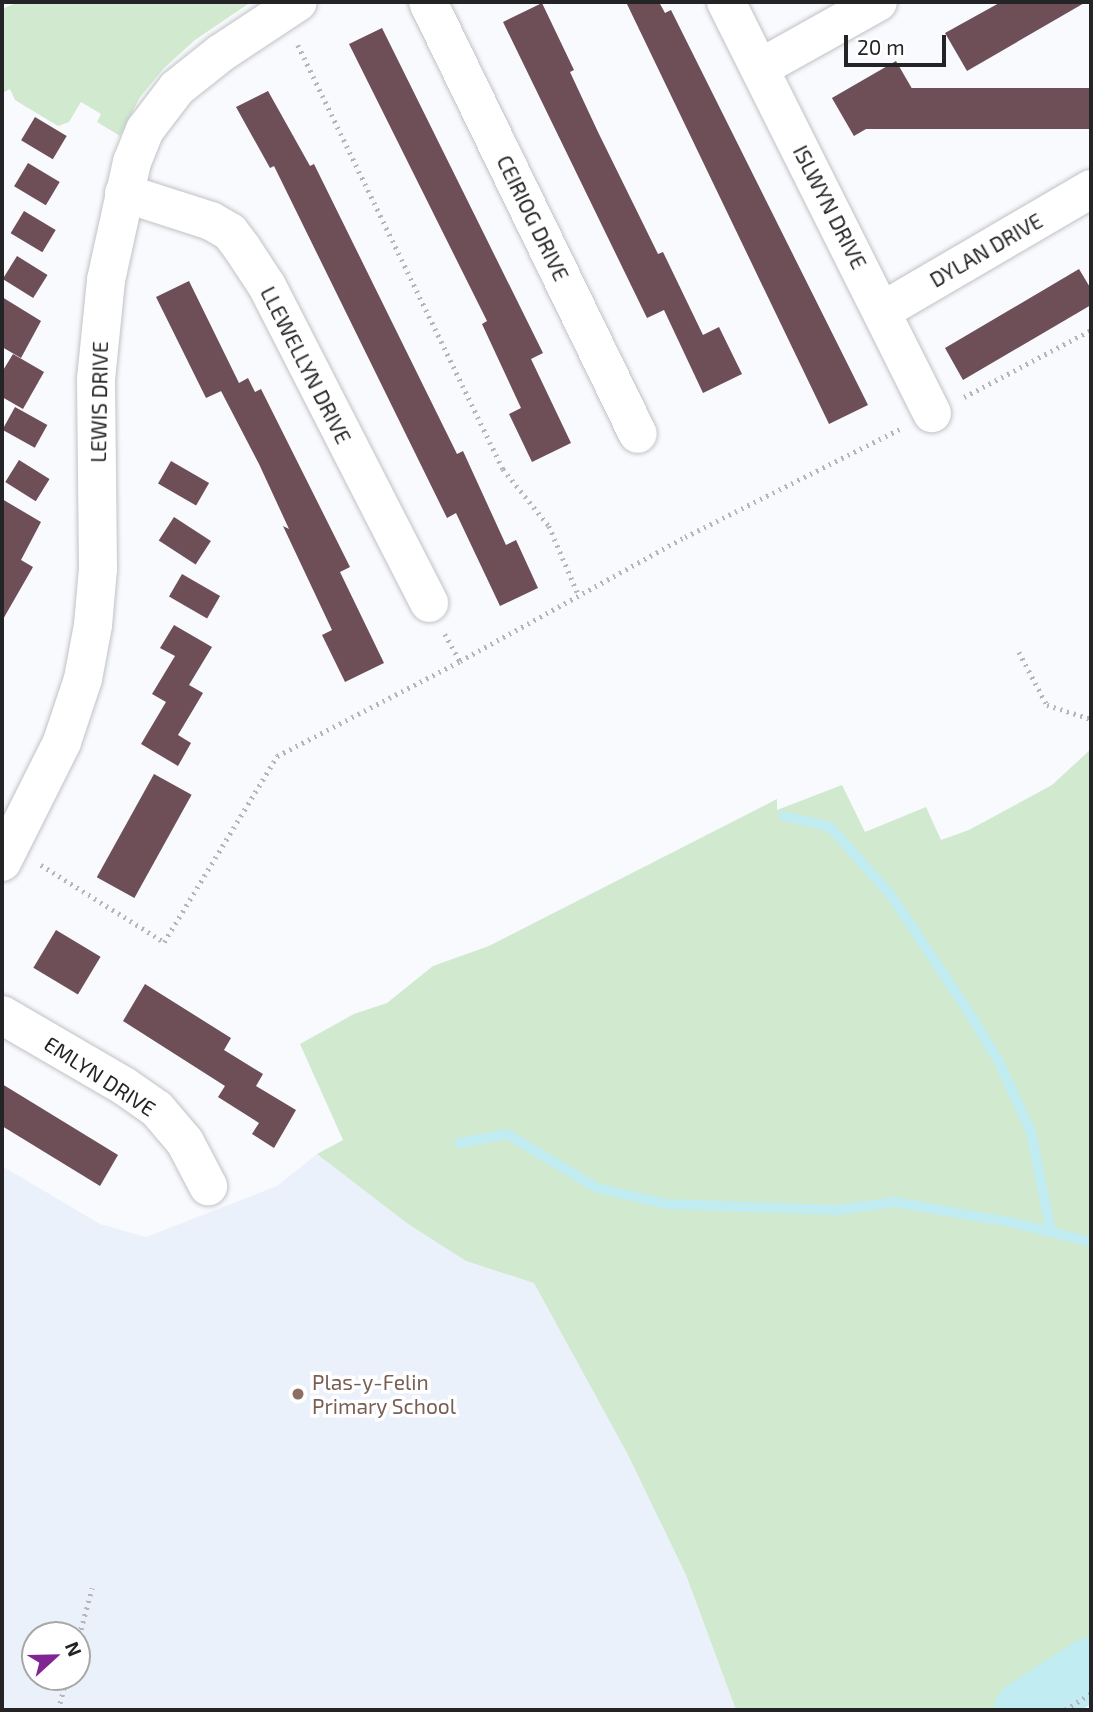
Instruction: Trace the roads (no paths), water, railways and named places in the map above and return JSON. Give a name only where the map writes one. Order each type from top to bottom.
[{"type":"street","name":"CEIRIOG DRIVE","points":[[428,2],[638,434]]},
{"type":"street","name":"ISLWYN DRIVE","points":[[726,2],[932,414]]},
{"type":"street","points":[[760,68],[878,2]]},
{"type":"street","name":"LEWIS DRIVE","points":[[6,854],[62,742],[83,679],[93,625],[98,569],[96,379],[106,280],[124,193],[145,130],[177,88],[221,53],[291,7]]},
{"type":"street","name":"DYLAN DRIVE","points":[[882,311],[1091,189]]},
{"type":"street","name":"LLEWELLYN DRIVE","points":[[124,193],[211,221],[230,232],[242,248],[267,286],[429,603]]},
{"type":"street","name":"EMLYN DRIVE","points":[[2,1014],[124,1086],[157,1109],[185,1142],[208,1186]]},
{"type":"waterway","points":[[784,816],[830,827],[891,895],[973,1019],[999,1062],[1031,1132],[1051,1232]]},
{"type":"waterway","points":[[460,1143],[507,1134],[597,1188],[666,1204],[838,1210],[894,1202],[1010,1222],[1091,1242]]},
{"type":"waterway","points":[[1024,1710],[1091,1667]]},
{"type":"place","name":"Plas-y-Felin Primary School","points":[[298,1394]]}]
